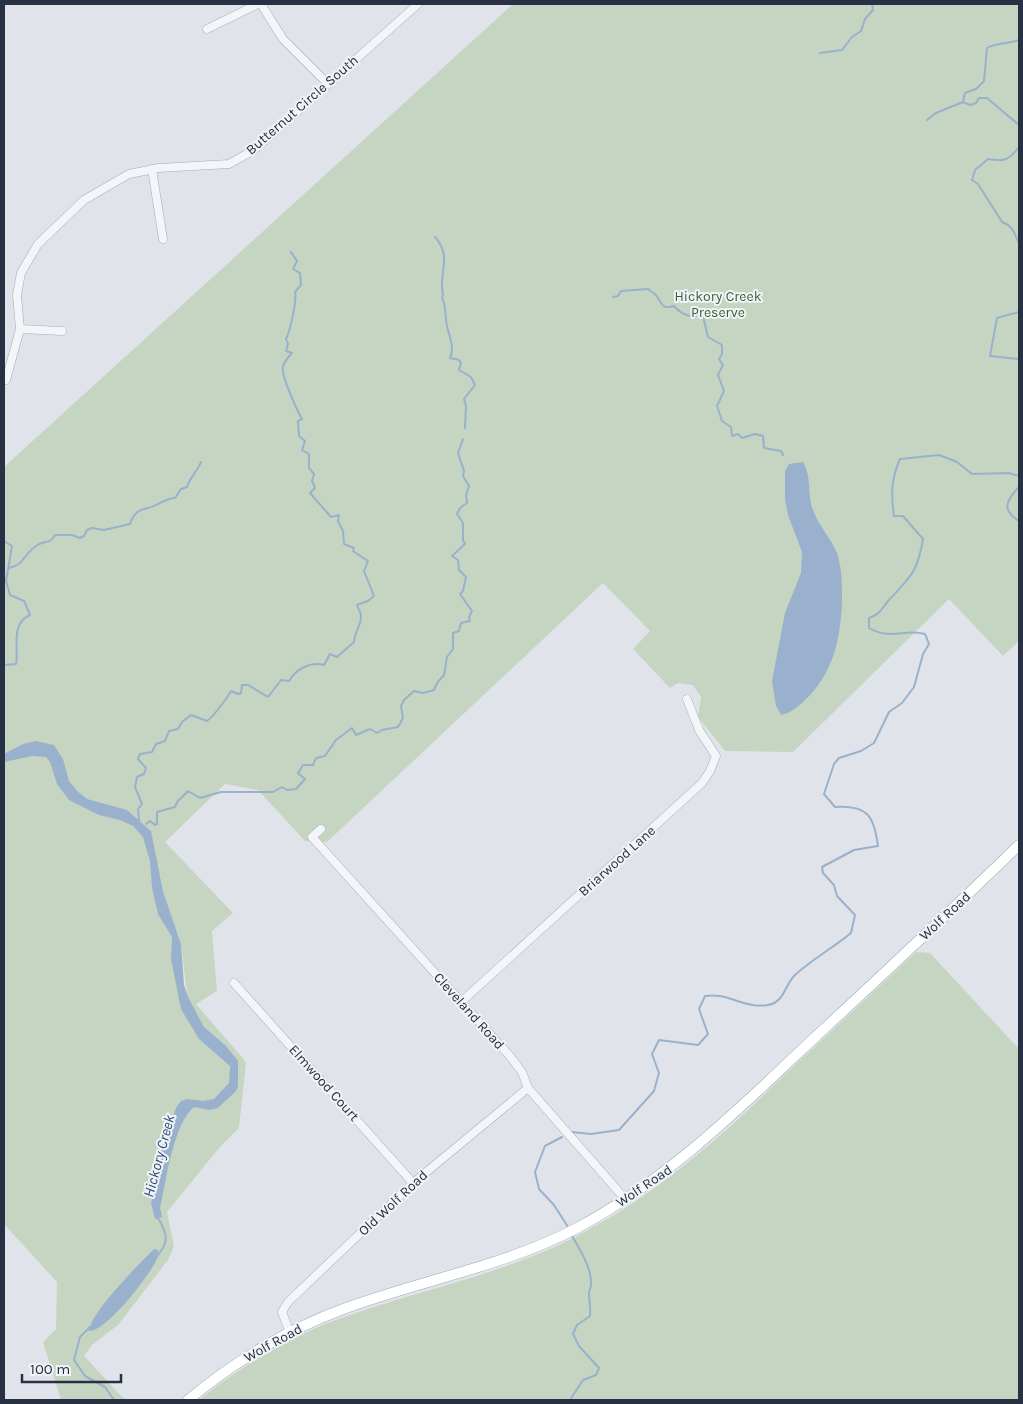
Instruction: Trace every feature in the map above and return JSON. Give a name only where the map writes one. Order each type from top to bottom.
[{"type":"main road","name":"Wolf Road","points":[[188,1400],[257,1349],[290,1333],[345,1308],[486,1264],[563,1235],[626,1200],[669,1171],[731,1117],[1019,845]]},
{"type":"street","points":[[207,29],[259,4],[283,39],[328,84]]},
{"type":"street","name":"Butternut Circle South","points":[[6,380],[20,329],[16,295],[21,274],[38,244],[84,200],[129,174],[152,169],[229,164],[254,150],[418,4]]},
{"type":"street","points":[[152,169],[163,238]]},
{"type":"street","points":[[20,329],[62,331]]},
{"type":"street","name":"Briarwood Lane","points":[[461,1002],[702,783],[710,771],[716,756],[699,730],[687,699]]},
{"type":"street","name":"Cleveland Road","points":[[321,829],[312,837],[509,1055],[522,1072],[528,1088],[626,1200]]},
{"type":"street","name":"Elmwood Court","points":[[234,982],[413,1183]]},
{"type":"street","name":"Old Wolf Road","points":[[290,1333],[282,1312],[288,1302],[413,1183],[528,1088]]},
{"type":"green space","name":"Hickory Creek Preserve","points":[[513,4],[1019,4],[1019,641],[1003,656],[949,599],[793,752],[725,751],[698,717],[701,697],[693,685],[678,683],[670,688],[633,649],[650,631],[603,583],[327,842],[305,841],[258,790],[225,784],[165,842],[233,913],[212,931],[217,991],[196,1004],[246,1062],[239,1128],[219,1148],[167,1212],[174,1246],[168,1260],[118,1325],[92,1345],[84,1356],[125,1400],[61,1400],[43,1342],[56,1329],[57,1282],[4,1224],[4,467]],"holes":[[[158,872],[163,891],[181,944],[187,993],[184,990]]]},
{"type":"green space","points":[[916,952],[930,953],[1019,1049],[1019,1400],[199,1400],[264,1354],[318,1327],[365,1310],[512,1264],[541,1253],[601,1223],[660,1184],[715,1140]]},
{"type":"water","points":[[803,462],[808,474],[813,510],[839,559],[842,581],[840,627],[834,654],[822,680],[814,691],[791,712],[781,715],[776,706],[772,681],[785,613],[801,573],[802,552],[788,515],[785,499],[785,471],[789,464]]},
{"type":"water","points":[[36,741],[54,745],[63,759],[69,781],[87,799],[127,810],[151,831],[163,891],[181,944],[184,985],[188,997],[204,1027],[225,1045],[238,1061],[238,1086],[236,1091],[218,1108],[210,1110],[194,1107],[181,1126],[171,1154],[160,1208],[162,1217],[155,1219],[151,1203],[160,1168],[163,1144],[176,1108],[181,1101],[187,1099],[203,1101],[214,1099],[229,1083],[230,1066],[199,1039],[181,1009],[171,959],[172,937],[158,914],[152,888],[150,861],[143,837],[133,826],[120,820],[99,815],[69,800],[57,784],[50,762],[46,757],[32,756],[4,762],[4,754],[23,744]]},
{"type":"water","points":[[154,1249],[158,1250],[157,1260],[136,1290],[106,1323],[89,1331],[106,1301]]},
{"type":"waterway","points":[[820,53],[842,50],[852,37],[861,31],[865,19],[873,10],[872,4]]},
{"type":"waterway","points":[[1019,40],[987,48],[984,81],[976,89],[965,93],[963,102],[970,105],[976,103],[979,98],[987,98],[1019,125]]},
{"type":"waterway","points":[[927,120],[936,113],[963,102]]},
{"type":"waterway","points":[[1019,147],[1006,159],[988,159],[975,170],[972,180],[978,184],[1002,222],[1013,230],[1019,243]]},
{"type":"waterway","points":[[435,237],[443,250],[444,256],[442,298],[452,344],[450,358],[459,360],[461,363],[459,370],[471,377],[475,385],[464,399],[466,406],[465,428]]},
{"type":"waterway","points":[[139,821],[138,809],[142,804],[135,787],[137,777],[144,774],[146,768],[138,759],[140,754],[152,752],[156,744],[165,741],[169,731],[178,729],[182,722],[191,715],[207,721],[217,711],[231,691],[238,694],[241,693],[242,685],[248,685],[268,697],[281,680],[289,681],[296,673],[309,665],[324,665],[330,654],[337,657],[354,642],[361,620],[357,605],[368,601],[374,596],[364,571],[368,561],[353,551],[354,548],[344,544],[343,531],[338,521],[339,515],[331,517],[310,493],[315,488],[312,481],[314,474],[309,468],[309,454],[302,450],[305,441],[299,436],[298,421],[302,419],[283,370],[285,362],[292,353],[286,351],[288,344],[286,339],[293,316],[295,292],[301,285],[300,273],[293,269],[297,261],[291,252]]},
{"type":"waterway","points":[[613,297],[618,296],[621,291],[648,289],[666,307],[674,306],[690,316],[700,314],[703,316],[708,337],[722,345],[722,354],[719,359],[723,365],[718,375],[724,391],[717,406],[722,421],[731,427],[732,436],[738,434],[742,438],[755,434],[763,436],[764,448],[781,451],[783,455]]},
{"type":"waterway","points":[[1019,312],[997,318],[990,356],[1019,359]]},
{"type":"waterway","points":[[146,824],[150,821],[155,825],[157,824],[157,812],[175,807],[177,802],[188,791],[200,798],[221,792],[273,792],[282,787],[287,790],[296,789],[305,779],[298,773],[303,765],[313,765],[316,758],[325,756],[336,740],[352,728],[356,735],[370,729],[377,733],[382,730],[398,727],[403,718],[401,706],[404,700],[414,691],[423,693],[434,690],[444,675],[447,657],[453,649],[453,633],[459,631],[461,623],[470,621],[469,617],[472,611],[460,594],[463,591],[466,577],[459,570],[458,560],[452,556],[465,544],[463,540],[463,523],[457,514],[460,508],[467,503],[466,495],[469,486],[463,476],[464,471],[458,453],[463,439]]},
{"type":"waterway","points":[[572,1132],[591,1134],[619,1130],[654,1091],[659,1073],[652,1054],[659,1040],[698,1045],[708,1034],[699,1009],[705,996],[721,996],[759,1006],[774,1003],[781,997],[795,975],[851,933],[855,915],[837,896],[834,885],[823,873],[822,867],[854,850],[878,846],[874,827],[867,814],[855,808],[835,807],[824,794],[834,764],[839,758],[861,751],[874,743],[889,712],[902,703],[914,687],[923,654],[929,644],[925,634],[911,632],[884,634],[869,628],[869,618],[880,611],[916,567],[923,539],[903,516],[894,516],[892,487],[897,466],[900,459],[939,455],[957,462],[972,474],[1009,473],[1019,476]]},
{"type":"waterway","points":[[9,568],[21,562],[32,549],[39,544],[51,540],[55,535],[72,535],[80,538],[84,536],[87,530],[92,528],[104,530],[130,524],[138,511],[175,498],[181,489],[187,487],[201,462]]},
{"type":"waterway","points":[[1019,487],[1007,505],[1010,513],[1019,521]]},
{"type":"waterway","points":[[4,541],[12,546],[6,581],[10,595],[24,601],[30,615],[24,619],[18,630],[16,664],[4,665]]},
{"type":"waterway","points":[[562,1137],[545,1146],[535,1172],[539,1189],[554,1205],[568,1227]]},
{"type":"waterway","name":"Hickory Creek","points":[[157,1256],[164,1246],[166,1237],[158,1218]]},
{"type":"waterway","points":[[570,1400],[583,1380],[596,1375],[599,1368],[579,1346],[573,1334],[577,1325],[590,1316],[589,1293],[591,1278],[587,1265],[571,1234]]},
{"type":"waterway","name":"Hickory Creek","points":[[90,1327],[80,1337],[74,1360],[85,1376],[105,1387],[114,1400]]}]
